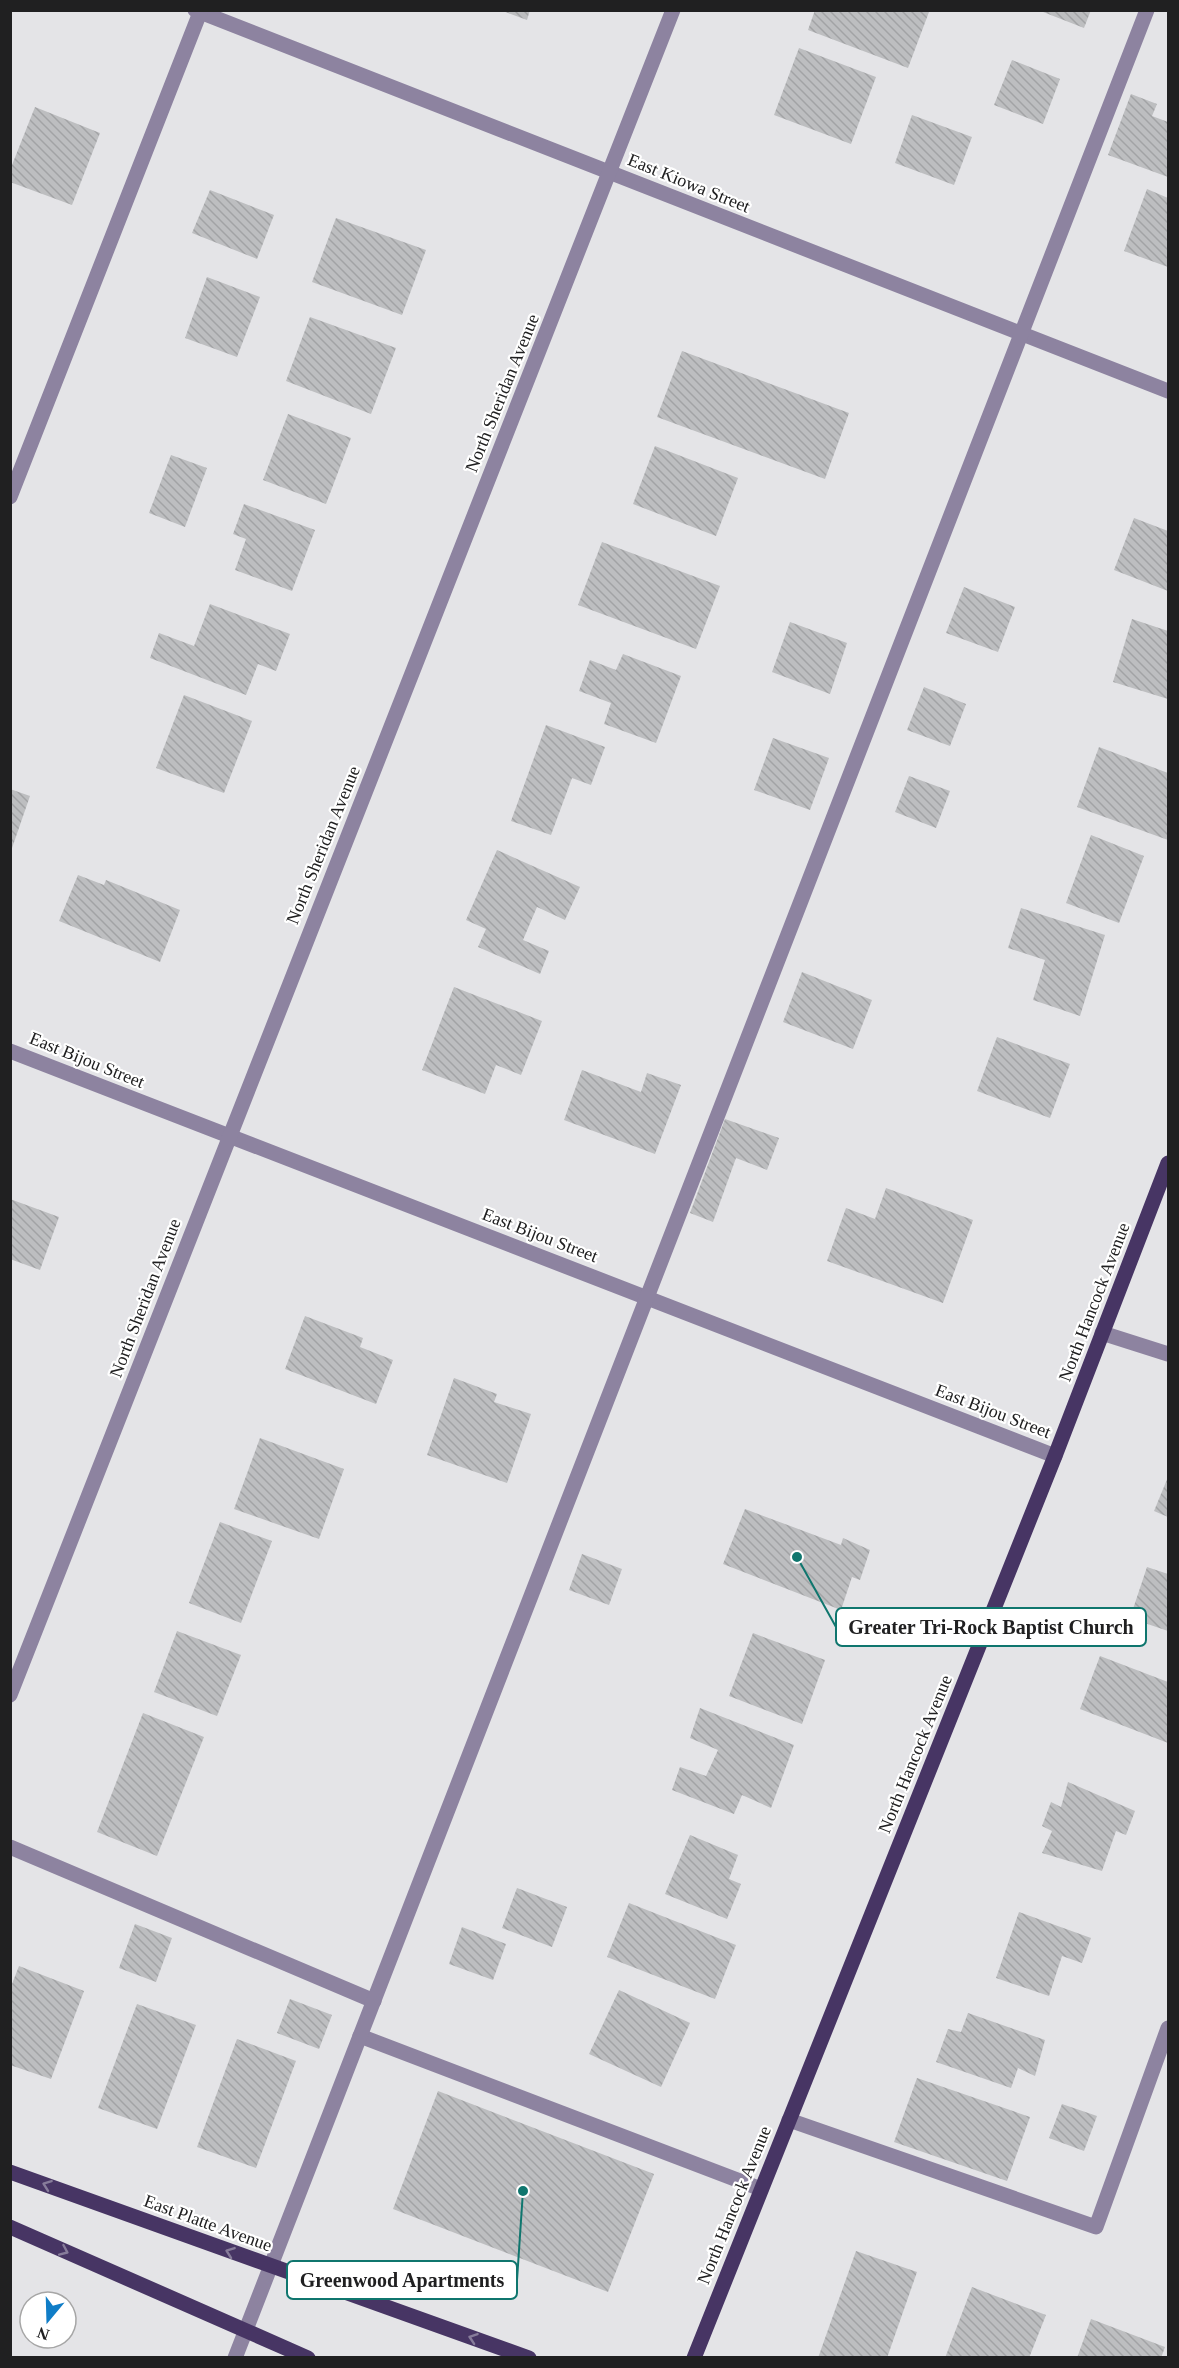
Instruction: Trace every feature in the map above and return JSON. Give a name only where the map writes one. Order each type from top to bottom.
[{"type":"main road","name":"North Hancock Avenue","points":[[694,2358],[1055,1456],[1168,1163]]},
{"type":"main road","name":"East Platte Avenue","points":[[10,2172],[528,2358]]},
{"type":"main road","points":[[10,2227],[308,2358]]},
{"type":"street","name":"North Sheridan Avenue","points":[[10,1695],[673,10]]},
{"type":"street","points":[[235,2358],[1147,10]]},
{"type":"street","name":"East Kiowa Street","points":[[199,11],[1168,392]]},
{"type":"street","points":[[10,497],[199,11]]},
{"type":"street","name":"East Bijou Street","points":[[10,1051],[1055,1456]]},
{"type":"street","points":[[1102,1333],[1168,1354]]},
{"type":"street","points":[[10,1847],[374,2001]]},
{"type":"street","points":[[789,2120],[1096,2227],[1168,2028]]},
{"type":"street","points":[[360,2036],[761,2189]]},
{"type":"building","points":[[500,10],[530,10],[527,20]]},
{"type":"building","points":[[815,10],[925,10],[929,12],[908,68],[808,30]]},
{"type":"building","points":[[1038,10],[1091,10],[1084,28]]},
{"type":"building","points":[[799,48],[876,77],[851,144],[774,115]]},
{"type":"building","points":[[1012,60],[1060,79],[1043,124],[994,105]]},
{"type":"building","points":[[1131,94],[1157,104],[1152,116],[1168,122],[1168,177],[1108,155]]},
{"type":"building","points":[[35,107],[100,133],[72,205],[10,182],[10,170]]},
{"type":"building","points":[[912,115],[972,137],[954,185],[895,163]]},
{"type":"building","points":[[1147,189],[1168,198],[1168,267],[1124,251]]},
{"type":"building","points":[[210,190],[274,215],[257,259],[192,233]]},
{"type":"building","points":[[336,218],[426,250],[402,315],[312,282]]},
{"type":"building","points":[[207,277],[260,297],[237,357],[185,338]]},
{"type":"building","points":[[310,317],[396,348],[371,414],[286,381]]},
{"type":"building","points":[[682,351],[849,413],[825,479],[657,417]]},
{"type":"building","points":[[288,414],[351,438],[326,504],[263,480]]},
{"type":"building","points":[[655,446],[738,478],[716,536],[633,504]]},
{"type":"building","points":[[171,455],[207,468],[185,527],[149,513]]},
{"type":"building","points":[[244,504],[315,530],[292,591],[235,570],[246,539],[233,534]]},
{"type":"building","points":[[1134,518],[1168,531],[1168,591],[1114,570]]},
{"type":"building","points":[[602,542],[720,586],[696,649],[578,605]]},
{"type":"building","points":[[964,587],[1015,607],[998,652],[946,633]]},
{"type":"building","points":[[210,604],[290,634],[276,671],[258,664],[246,695],[150,658],[159,633],[194,646]]},
{"type":"building","points":[[1132,619],[1168,631],[1168,699],[1113,682]]},
{"type":"building","points":[[790,622],[847,643],[830,694],[772,672]]},
{"type":"building","points":[[623,654],[681,676],[656,743],[604,724],[611,703],[579,691],[590,660],[616,670]]},
{"type":"building","points":[[924,687],[966,704],[950,746],[907,730]]},
{"type":"building","points":[[184,695],[252,721],[224,793],[156,768]]},
{"type":"building","points":[[546,725],[605,747],[591,785],[572,778],[551,835],[511,821]]},
{"type":"building","points":[[773,738],[829,758],[810,810],[754,790]]},
{"type":"building","points":[[1099,747],[1168,773],[1168,840],[1077,807]]},
{"type":"building","points":[[909,776],[950,791],[936,828],[895,812]]},
{"type":"building","points":[[10,789],[30,796],[11,851],[10,851]]},
{"type":"building","points":[[1091,835],[1144,856],[1119,923],[1066,903]]},
{"type":"building","points":[[497,850],[580,887],[565,920],[537,907],[523,940],[549,951],[540,974],[478,947],[486,929],[466,920]]},
{"type":"building","points":[[78,875],[104,885],[106,880],[180,910],[160,962],[59,921]]},
{"type":"building","points":[[1021,908],[1105,935],[1080,1016],[1033,1000],[1045,960],[1008,948]]},
{"type":"building","points":[[802,972],[872,1000],[853,1049],[783,1022]]},
{"type":"building","points":[[454,987],[542,1021],[521,1075],[496,1065],[485,1094],[422,1070]]},
{"type":"building","points":[[997,1037],[1070,1064],[1050,1118],[977,1091]]},
{"type":"building","points":[[582,1070],[641,1092],[647,1073],[681,1085],[655,1154],[564,1120]]},
{"type":"building","points":[[725,1119],[779,1138],[767,1170],[736,1158],[713,1222],[690,1213]]},
{"type":"building","points":[[886,1188],[973,1220],[943,1303],[827,1261],[846,1208],[875,1219]]},
{"type":"building","points":[[10,1199],[59,1217],[40,1270],[10,1259]]},
{"type":"building","points":[[305,1316],[363,1338],[360,1347],[393,1360],[376,1404],[285,1369]]},
{"type":"building","points":[[454,1378],[497,1394],[494,1402],[531,1414],[507,1483],[427,1455]]},
{"type":"building","points":[[260,1438],[344,1469],[319,1539],[234,1509]]},
{"type":"building","points":[[1168,1477],[1168,1517],[1154,1511]]},
{"type":"building","points":[[745,1509],[841,1545],[843,1538],[870,1550],[860,1580],[852,1577],[841,1610],[723,1564]]},
{"type":"building","points":[[220,1522],[272,1541],[241,1623],[189,1603]]},
{"type":"building","points":[[582,1554],[622,1569],[609,1605],[569,1590]]},
{"type":"building","points":[[1147,1567],[1168,1574],[1168,1631],[1130,1618]]},
{"type":"building","points":[[177,1631],[241,1655],[217,1716],[154,1692]]},
{"type":"building","points":[[753,1633],[825,1660],[802,1724],[729,1696]]},
{"type":"building","points":[[1100,1656],[1168,1682],[1168,1743],[1080,1709]]},
{"type":"building","points":[[700,1708],[794,1745],[771,1808],[742,1795],[734,1814],[672,1790],[680,1767],[706,1776],[718,1750],[690,1738]]},
{"type":"building","points":[[143,1713],[204,1737],[157,1856],[97,1832]]},
{"type":"building","points":[[1068,1782],[1135,1811],[1126,1835],[1116,1831],[1102,1871],[1042,1853],[1052,1831],[1042,1826],[1051,1802],[1061,1807]]},
{"type":"building","points":[[690,1835],[738,1855],[729,1879],[741,1884],[727,1919],[665,1894]]},
{"type":"building","points":[[517,1888],[567,1907],[552,1947],[502,1928]]},
{"type":"building","points":[[629,1903],[736,1945],[715,1999],[607,1957]]},
{"type":"building","points":[[1019,1912],[1091,1938],[1082,1963],[1062,1956],[1049,1996],[996,1978]]},
{"type":"building","points":[[135,1924],[172,1938],[156,1982],[119,1968]]},
{"type":"building","points":[[462,1927],[506,1944],[493,1980],[449,1964]]},
{"type":"building","points":[[19,1966],[84,1991],[51,2079],[10,2065],[10,1989]]},
{"type":"building","points":[[619,1990],[690,2023],[661,2087],[589,2054]]},
{"type":"building","points":[[290,1999],[332,2015],[319,2049],[277,2033]]},
{"type":"building","points":[[137,2004],[196,2025],[157,2129],[98,2108]]},
{"type":"building","points":[[968,2013],[1045,2040],[1035,2076],[1018,2068],[1011,2088],[936,2062],[948,2029],[961,2032]]},
{"type":"building","points":[[237,2039],[296,2061],[256,2168],[197,2147]]},
{"type":"building","points":[[917,2078],[1030,2117],[1007,2181],[894,2142]]},
{"type":"building","points":[[438,2091],[654,2174],[608,2292],[393,2209]]},
{"type":"building","points":[[1062,2104],[1097,2116],[1084,2151],[1049,2138]]},
{"type":"building","points":[[856,2251],[917,2272],[887,2358],[818,2358]]},
{"type":"building","points":[[972,2287],[1046,2315],[1029,2358],[945,2358]]},
{"type":"building","points":[[1091,2319],[1165,2347],[1161,2358],[1077,2358]]},
{"type":"place","name":"Greater Tri-Rock Baptist Church","points":[[797,1557]]},
{"type":"place","name":"Greenwood Apartments","points":[[523,2191]]}]
